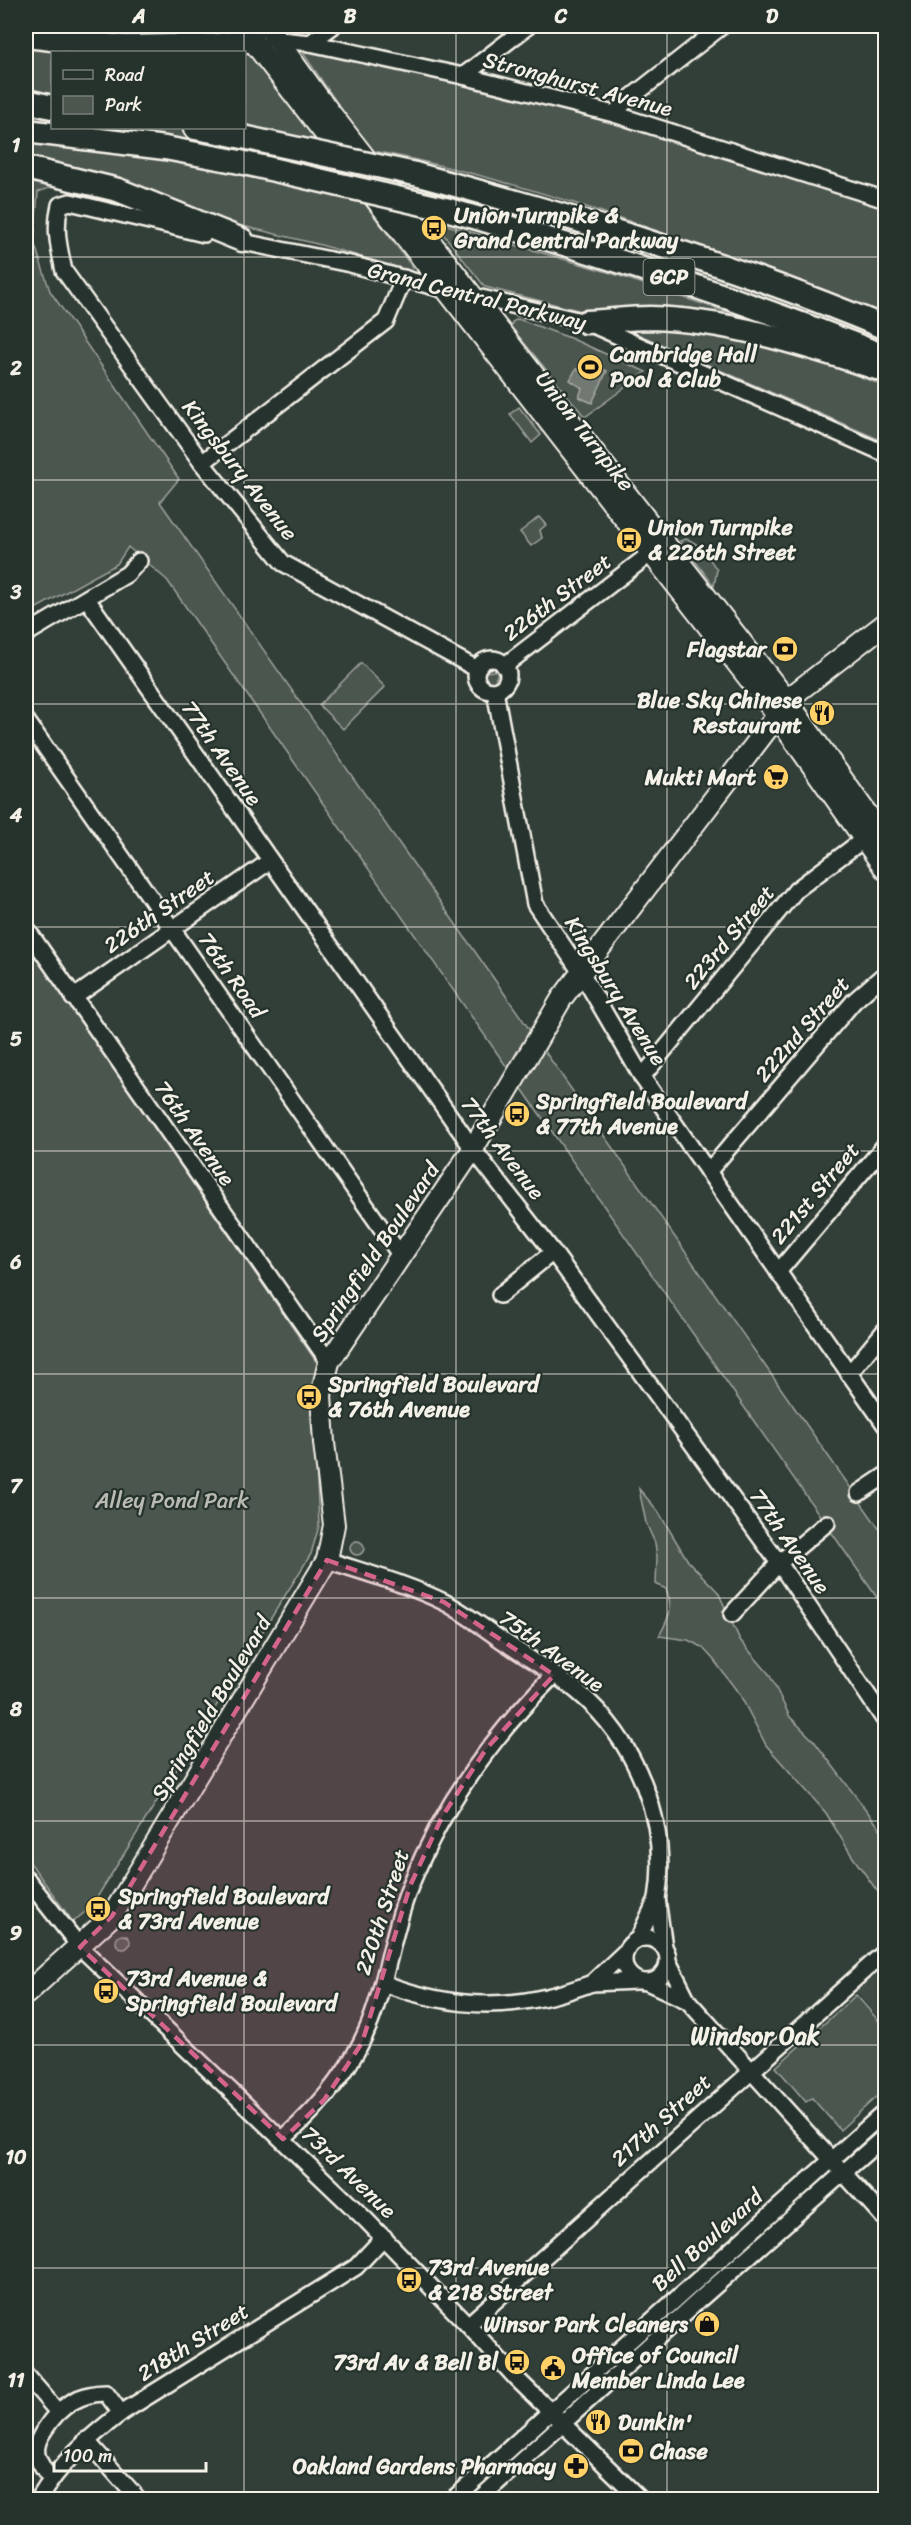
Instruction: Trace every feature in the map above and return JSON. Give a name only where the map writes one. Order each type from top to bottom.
[{"type":"highway","points":[[28,36],[124,47],[216,45],[259,32]]},
{"type":"highway","points":[[26,103],[51,107]]},
{"type":"highway","name":"GCP","points":[[202,129],[415,174],[611,229],[780,288],[885,328]]},
{"type":"highway","name":"GCP","points":[[26,133],[165,148],[240,162],[449,210],[688,283],[885,357]]},
{"type":"highway","points":[[26,168],[118,190],[242,240]]},
{"type":"highway","points":[[586,322],[649,318],[710,323],[751,330],[885,371]]},
{"type":"main road","name":"Union Turnpike","points":[[259,32],[446,290],[658,548],[878,832],[885,870]]},
{"type":"main road","name":"Union Turnpike","points":[[259,32],[321,101],[475,297],[658,548]]},
{"type":"main road","name":"Springfield Boulevard","points":[[26,1994],[112,1916],[327,1560],[334,1525],[321,1395],[329,1362],[473,1149],[561,998],[582,974],[782,708],[806,683],[885,623]]},
{"type":"street","points":[[310,43],[333,26]]},
{"type":"street","points":[[463,76],[528,26]]},
{"type":"street","points":[[614,114],[717,27]]},
{"type":"street","name":"Stronghurst Avenue","points":[[259,32],[463,76],[614,114],[885,200]]},
{"type":"street","name":"Grand Central Parkway","points":[[58,216],[60,205],[70,202],[227,239],[242,240],[586,322],[885,454]]},
{"type":"street","name":"Kingsbury Avenue","points":[[58,216],[57,238],[64,271],[202,462],[283,563],[477,669]]},
{"type":"street","points":[[202,462],[386,321],[404,278]]},
{"type":"street","name":"226th Street","points":[[504,666],[658,548]]},
{"type":"street","points":[[26,634],[127,574],[139,561]]},
{"type":"street","name":"77th Avenue","points":[[87,599],[473,1149],[553,1252],[779,1563],[885,1722]]},
{"type":"street","points":[[490,660],[495,660],[504,666],[507,672],[505,684],[495,691],[489,691],[480,685],[476,675],[477,669],[490,660]]},
{"type":"street","name":"Kingsbury Avenue","points":[[495,691],[535,904],[582,974],[642,1077],[885,1426]]},
{"type":"street","name":"76th Road","points":[[26,720],[401,1256]]},
{"type":"street","name":"223rd Street","points":[[642,1077],[796,890],[878,832]]},
{"type":"street","name":"226th Street","points":[[74,998],[270,861]]},
{"type":"street","name":"76th Avenue","points":[[26,928],[329,1362]]},
{"type":"street","name":"222nd Street","points":[[708,1172],[854,1001],[885,973]]},
{"type":"street","name":"221st Street","points":[[778,1272],[885,1144]]},
{"type":"street","points":[[500,1295],[553,1252]]},
{"type":"street","points":[[849,1374],[885,1329]]},
{"type":"street","points":[[860,1493],[885,1475]]},
{"type":"street","points":[[732,1614],[779,1563],[827,1523]]},
{"type":"street","name":"75th Avenue","points":[[327,1560],[444,1602],[576,1691],[612,1727],[634,1763],[646,1789],[657,1834],[660,1858],[657,1899],[664,1947]]},
{"type":"street","name":"220th Street","points":[[283,2139],[324,2100],[362,2043],[376,2008],[396,1928],[410,1886],[442,1817],[486,1749],[520,1708],[554,1675]]},
{"type":"street","name":"73rd Avenue","points":[[26,1878],[80,1947],[384,2237],[516,2379],[641,2499]]},
{"type":"street","name":"75th Avenue","points":[[638,1939],[657,1899]]},
{"type":"street","points":[[592,1983],[638,1939],[655,1939],[664,1947],[669,1964],[688,2001],[885,2220]]},
{"type":"street","points":[[626,1951],[625,1968],[643,1982],[688,2001]]},
{"type":"street","name":"217th Street","points":[[468,2325],[885,1951]]},
{"type":"street","points":[[383,1983],[427,1998],[481,2005],[539,2000],[592,1983],[643,1982],[660,1978],[669,1964]]},
{"type":"street","name":"Bell Boulevard","points":[[452,2499],[885,2111]]},
{"type":"street","name":"Bell Boulevard","points":[[478,2499],[885,2135]]},
{"type":"street","name":"218th Street","points":[[38,2499],[50,2479],[86,2440],[121,2413],[356,2267],[384,2237]]},
{"type":"street","points":[[26,2375],[57,2411]]},
{"type":"street","points":[[50,2479],[40,2464],[36,2447],[40,2436],[57,2411],[78,2399],[106,2393],[121,2413]]},
{"type":"street","points":[[86,2440],[139,2499]]},
{"type":"highlighted area","points":[[327,1560],[444,1602],[554,1675],[486,1749],[442,1817],[410,1886],[362,2043],[324,2100],[283,2139],[80,1947],[112,1916]]},
{"type":"shaded area","points":[[593,365],[607,371],[592,403],[579,397],[582,388],[570,380],[576,369],[589,373]]},
{"type":"shaded area","points":[[885,1959],[885,2025],[853,1988]]},
{"type":"green space","points":[[26,26],[232,26],[413,268],[412,272],[321,245],[189,213],[84,176],[38,192],[34,242],[50,291],[179,479],[160,502],[885,1537],[885,1609],[167,580],[128,547],[117,564],[26,614]]},
{"type":"green space","points":[[301,50],[461,81],[632,122],[885,209],[885,316],[695,244],[566,201],[501,181],[369,150]]},
{"type":"green space","points":[[433,221],[611,273],[779,330],[582,311],[485,287]]},
{"type":"green space","name":"Cambridge Hall Pool & Club","points":[[518,319],[570,338],[646,372],[585,417],[511,327],[512,322]]},
{"type":"green space","points":[[657,324],[770,343],[885,386],[885,442],[628,330]]},
{"type":"green space","points":[[519,407],[541,435],[532,443],[510,414]]},
{"type":"green space","points":[[539,517],[546,525],[540,530],[542,538],[531,546],[520,532]]},
{"type":"green space","points":[[686,539],[700,547],[717,570],[714,586],[680,541]]},
{"type":"green space","points":[[361,663],[385,687],[343,729],[319,705]]},
{"type":"green space","points":[[499,670],[492,688],[480,673]]},
{"type":"green space","name":"Alley Pond Park","points":[[26,942],[320,1367],[313,1394],[319,1526],[311,1554],[91,1907],[73,1922],[26,1857]]},
{"type":"green space","points":[[639,1489],[658,1511],[688,1561],[718,1592],[740,1640],[769,1674],[790,1717],[814,1741],[885,1835],[885,1902],[852,1856],[826,1813],[766,1745],[740,1695],[713,1659],[702,1647],[688,1640],[659,1636],[668,1618],[670,1602],[666,1589],[656,1584],[655,1543],[646,1523]]},
{"type":"green space","points":[[357,1541],[362,1543],[364,1548],[362,1553],[357,1555],[352,1553],[350,1548],[352,1543]]},
{"type":"green space","points":[[123,1935],[128,1937],[130,1942],[128,1947],[123,1949],[118,1947],[116,1942],[118,1937]]},
{"type":"green space","points":[[856,1995],[885,2028],[885,2089],[840,2130],[812,2098],[806,2102],[776,2067]]},
{"type":"place","name":"Union Turnpike & Grand Central Parkway","points":[[434,228]]},
{"type":"place","name":"Cambridge Hall Pool & Club","points":[[590,367]]},
{"type":"place","name":"Union Turnpike & 226th Street","points":[[629,540]]},
{"type":"place","name":"Flagstar","points":[[785,649]]},
{"type":"place","name":"Blue Sky Chinese Restaurant","points":[[822,713]]},
{"type":"place","name":"Mukti Mart","points":[[776,777]]},
{"type":"place","name":"Springfield Boulevard & 77th Avenue","points":[[517,1114]]},
{"type":"place","name":"Springfield Boulevard & 76th Avenue","points":[[309,1397]]},
{"type":"place","name":"Springfield Boulevard & 73rd Avenue","points":[[98,1909]]},
{"type":"place","name":"73rd Avenue & Springfield Boulevard","points":[[106,1991]]},
{"type":"place","name":"73rd Avenue & 218 Street","points":[[409,2280]]},
{"type":"place","name":"Winsor Park Cleaners","points":[[707,2324]]},
{"type":"place","name":"73rd Av & Bell Bl","points":[[517,2362]]},
{"type":"place","name":"Office of Council Member Linda Lee","points":[[553,2368]]},
{"type":"place","name":"Dunkin'","points":[[598,2422]]},
{"type":"place","name":"Chase","points":[[631,2451]]},
{"type":"place","name":"Oakland Gardens Pharmacy","points":[[576,2466]]},
{"type":"district","name":"Windsor Oak","points":[[755,2036]]}]
